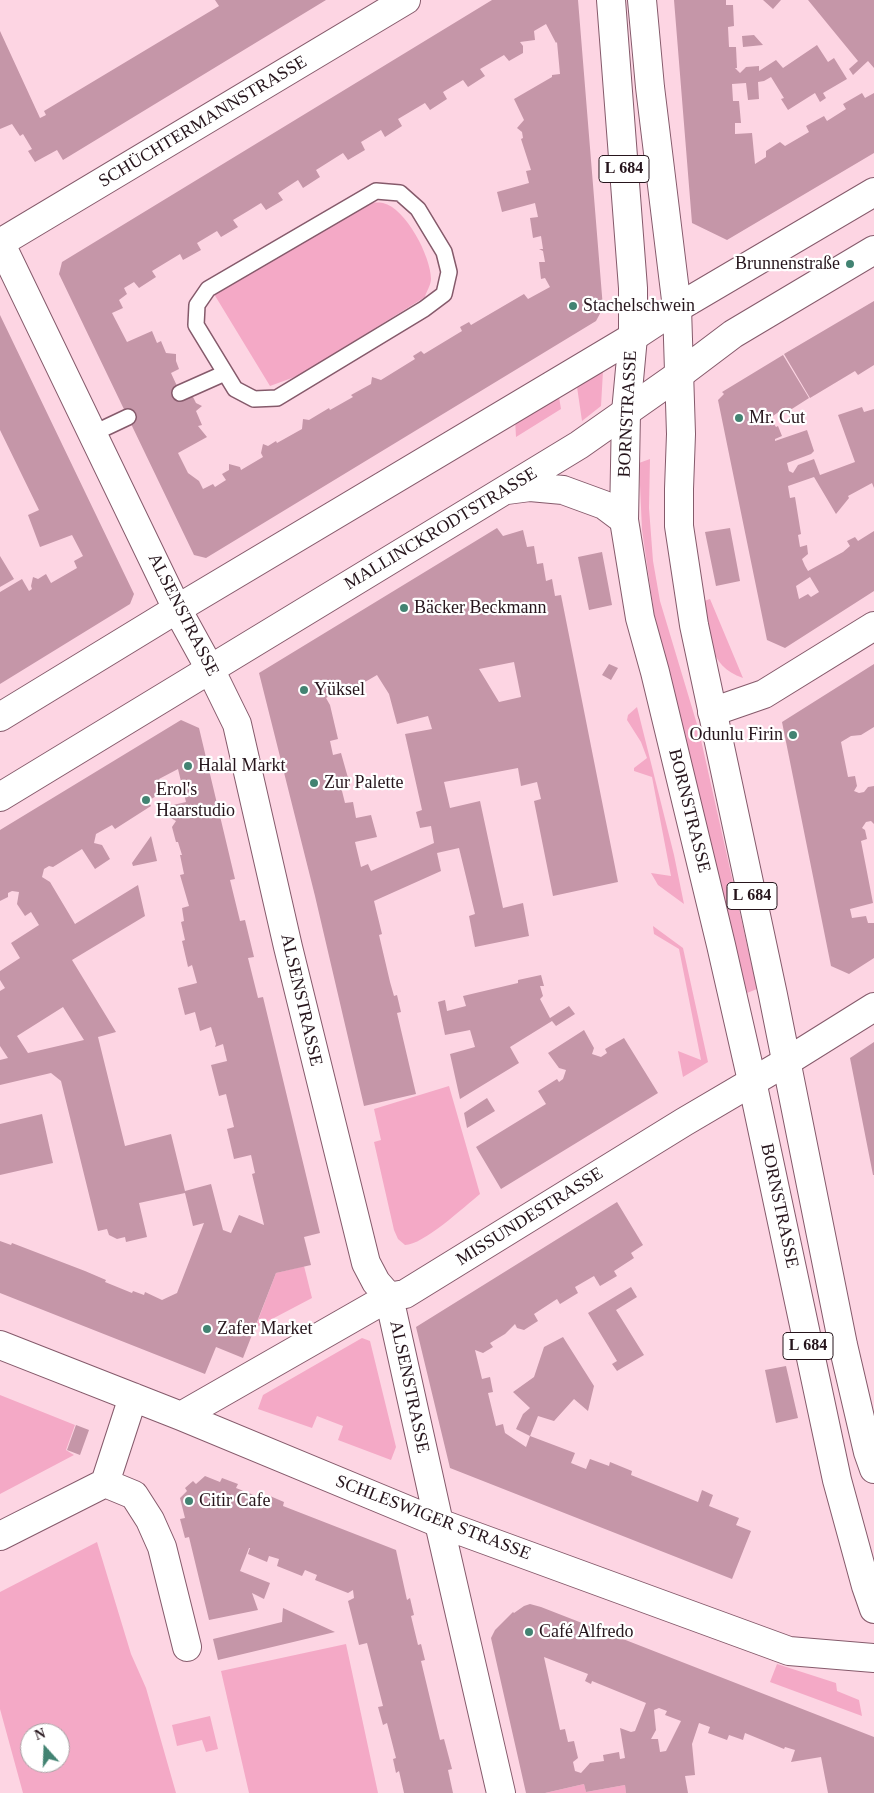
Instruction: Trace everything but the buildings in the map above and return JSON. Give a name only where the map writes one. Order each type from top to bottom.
[{"type":"main road","name":"SCHÜCHTERMANNSTRASSE","points":[[0,243],[406,0]]},
{"type":"main road","name":"BORNSTRASSE","points":[[610,0],[632,270],[633,338],[626,412],[624,520],[640,618],[722,945],[837,1480],[874,1609]]},
{"type":"main road","name":"BORNSTRASSE","points":[[642,0],[650,87],[676,308],[681,434],[678,489],[679,526],[694,625],[845,1352],[868,1452],[874,1469]]},
{"type":"main road","points":[[0,717],[177,609],[633,338],[676,308],[874,192]]},
{"type":"main road","name":"ALSENSTRASSE","points":[[0,243],[177,609],[210,668],[237,724],[335,1143],[366,1263],[376,1282],[390,1297],[438,1522],[502,1793]]},
{"type":"main road","name":"MALLINCKRODTSTRASSE","points":[[0,797],[579,445],[680,374],[732,334],[874,250]]},
{"type":"main road","points":[[503,491],[530,487],[564,490],[604,505],[624,520]]},
{"type":"main road","points":[[712,712],[764,694],[874,626]]},
{"type":"main road","name":"MISSUNDESTRASSE","points":[[181,1416],[390,1297],[406,1294],[874,1007]]},
{"type":"main road","name":"SCHLESWIGER STRASSE","points":[[0,1346],[181,1416],[438,1522],[790,1651],[874,1658]]},
{"type":"main road","points":[[0,1536],[105,1483],[133,1397]]},
{"type":"main road","points":[[105,1483],[134,1496],[150,1520],[162,1547],[187,1647]]},
{"type":"lane","points":[[376,191],[400,193],[418,209],[444,252],[449,272],[444,294],[424,310],[277,398],[254,399],[235,389],[225,373],[196,325],[197,305],[208,289],[376,191]]},
{"type":"lane","points":[[180,393],[225,373]]},
{"type":"lane","points":[[92,434],[128,417]]},
{"type":"shaded area","points":[[368,202],[383,203],[392,207],[408,223],[416,235],[430,270],[431,281],[425,297],[300,375],[270,386],[214,294]]},
{"type":"shaded area","points":[[603,371],[601,406],[582,421],[576,380]]},
{"type":"shaded area","points":[[558,391],[561,409],[516,437],[515,418]]},
{"type":"shaded area","points":[[650,459],[649,508],[653,561],[660,601],[699,731],[757,989],[747,993],[654,613],[642,530],[639,463]]},
{"type":"shaded area","points":[[710,599],[743,678],[731,673],[722,666],[716,657],[709,637],[704,601]]},
{"type":"shaded area","points":[[637,707],[674,855],[684,904],[658,885],[651,873],[671,876],[652,777],[634,771],[634,768],[647,758],[641,742],[627,720],[628,715]]},
{"type":"shaded area","points":[[653,926],[683,948],[708,1062],[683,1077],[678,1051],[701,1060],[679,949],[654,934]]},
{"type":"shaded area","points":[[449,1086],[480,1194],[422,1239],[405,1245],[398,1239],[394,1230],[374,1142],[381,1140],[374,1109]]},
{"type":"shaded area","points":[[304,1266],[312,1298],[255,1328],[276,1273]]},
{"type":"shaded area","points":[[362,1338],[370,1341],[396,1447],[391,1460],[338,1440],[343,1426],[317,1416],[312,1428],[258,1409],[263,1395]]},
{"type":"shaded area","points":[[0,1395],[75,1425],[66,1450],[74,1455],[0,1494]]},
{"type":"shaded area","points":[[97,1542],[131,1654],[146,1688],[176,1793],[23,1793],[0,1709],[0,1592]]},
{"type":"shaded area","points":[[346,1644],[378,1793],[249,1793],[221,1671]]},
{"type":"shaded area","points":[[777,1664],[836,1683],[837,1691],[859,1700],[862,1716],[770,1682]]},
{"type":"shaded area","points":[[210,1716],[218,1749],[206,1752],[202,1740],[177,1746],[172,1725]]},
{"type":"shaded area","points":[[584,1784],[586,1792],[625,1785],[626,1793],[545,1793]]},
{"type":"place","name":"Brunnenstraße","points":[[850,264]]},
{"type":"place","name":"Stachelschwein","points":[[573,306]]},
{"type":"place","name":"Mr. Cut","points":[[739,418]]},
{"type":"place","name":"Bäcker Beckmann","points":[[404,608]]},
{"type":"place","name":"Yüksel","points":[[304,690]]},
{"type":"place","name":"Odunlu Firin","points":[[793,735]]},
{"type":"place","name":"Halal Markt","points":[[188,766]]},
{"type":"place","name":"Zur Palette","points":[[314,783]]},
{"type":"place","name":"Erol's Haarstudio","points":[[146,800]]},
{"type":"place","name":"Zafer Market","points":[[207,1329]]},
{"type":"place","name":"Citir Cafe","points":[[189,1501]]},
{"type":"place","name":"Café Alfredo","points":[[529,1632]]}]
